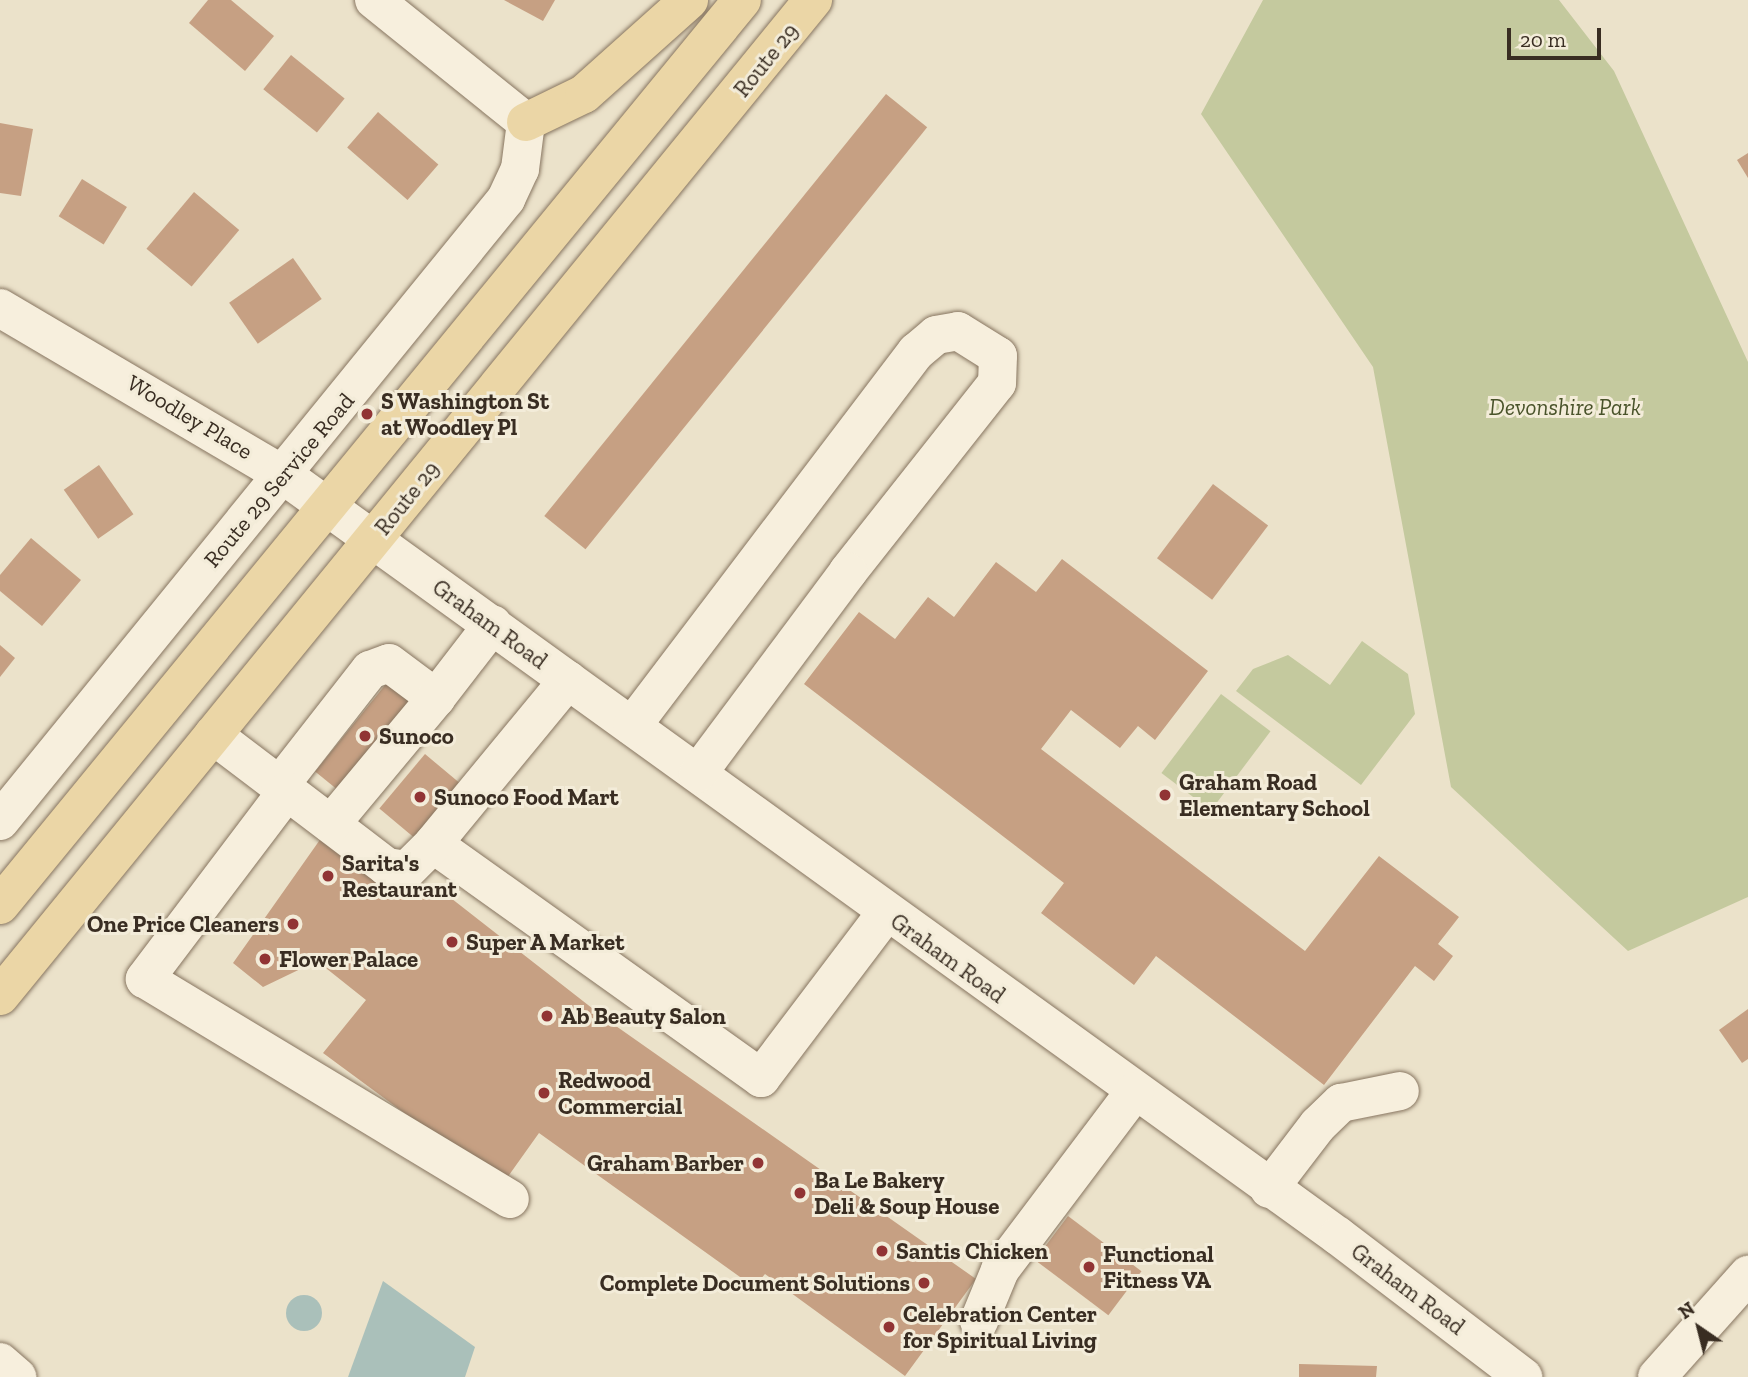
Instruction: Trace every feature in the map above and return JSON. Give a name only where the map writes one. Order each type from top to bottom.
[{"type":"main road","points":[[526,122],[584,94],[689,0]]},
{"type":"main road","points":[[0,905],[742,0]]},
{"type":"main road","name":"Route 29","points":[[0,996],[813,0]]},
{"type":"street","points":[[374,0],[526,122]]},
{"type":"street","name":"Route 29 Service Road","points":[[0,821],[506,198],[520,169],[526,122]]},
{"type":"street","name":"Woodley Place","points":[[0,308],[282,474],[372,541]]},
{"type":"street","points":[[632,726],[916,352],[936,335],[958,331],[998,356],[997,383],[698,774]]},
{"type":"street","name":"Graham Road","points":[[372,541],[493,624],[1523,1377]]},
{"type":"street","points":[[331,824],[436,698],[493,624]]},
{"type":"street","points":[[436,698],[389,663],[370,670],[145,979],[510,1199]]},
{"type":"street","points":[[213,735],[387,867],[407,870],[433,844],[568,680]]},
{"type":"street","points":[[433,844],[761,1078],[887,913]]},
{"type":"street","points":[[979,1321],[1000,1269],[1135,1091]]},
{"type":"street","points":[[1269,1189],[1318,1125],[1341,1102],[1401,1091]]},
{"type":"street","points":[[1657,1377],[1748,1275]]},
{"type":"street","points":[[0,1362],[18,1377]]},
{"type":"green space","name":"Devonshire Park","points":[[1263,0],[1559,0],[1614,71],[1748,362],[1748,897],[1628,951],[1451,787],[1373,367],[1201,114]]},
{"type":"green space","points":[[1362,641],[1408,674],[1415,714],[1361,785],[1236,691],[1253,669],[1288,655],[1330,685]]},
{"type":"green space","points":[[1221,694],[1271,731],[1211,810],[1161,773]]},
{"type":"water","points":[[383,1281],[475,1347],[465,1377],[348,1377]]},
{"type":"water","points":[[304,1295],[317,1300],[322,1313],[317,1326],[304,1331],[291,1326],[286,1313],[291,1300]]},
{"type":"building","points":[[208,0],[231,0],[274,36],[245,71],[189,23]]},
{"type":"building","points":[[504,0],[555,0],[543,21]]},
{"type":"building","points":[[291,55],[345,98],[317,133],[263,89]]},
{"type":"building","points":[[886,94],[927,127],[585,549],[544,516]]},
{"type":"building","points":[[378,112],[438,164],[408,200],[347,147]]},
{"type":"building","points":[[0,123],[33,129],[21,196],[0,193]]},
{"type":"building","points":[[1748,153],[1748,178],[1737,160]]},
{"type":"building","points":[[82,179],[127,207],[104,244],[59,216]]},
{"type":"building","points":[[194,192],[239,230],[192,287],[146,249]]},
{"type":"building","points":[[293,258],[322,299],[258,344],[229,303]]},
{"type":"building","points":[[99,465],[133,514],[98,539],[64,490]]},
{"type":"building","points":[[1213,484],[1268,526],[1212,600],[1157,558]]},
{"type":"building","points":[[31,538],[81,580],[42,626],[0,591],[0,575]]},
{"type":"building","points":[[1062,559],[1208,671],[1155,740],[1138,726],[1120,748],[1071,710],[1041,749],[1305,951],[1379,856],[1459,917],[1438,944],[1453,956],[1434,981],[1415,966],[1324,1085],[1156,956],[1134,985],[1041,913],[1064,883],[804,684],[859,612],[895,639],[928,597],[954,617],[996,562],[1036,592]]},
{"type":"building","points":[[0,645],[15,658],[0,677]]},
{"type":"building","name":"Sunoco","points":[[390,679],[418,702],[343,794],[315,771]]},
{"type":"building","name":"Sunoco Food Mart","points":[[425,754],[462,785],[416,839],[379,808]]},
{"type":"building","name":"Redwood Commercial","points":[[324,834],[397,893],[438,888],[606,1019],[976,1279],[905,1376],[765,1274],[754,1287],[539,1133],[502,1185],[323,1053],[366,1000],[317,961],[263,987],[233,963]]},
{"type":"building","points":[[1748,1009],[1748,1059],[1742,1063],[1719,1030]]},
{"type":"building","name":"Functional Fitness VA","points":[[1068,1216],[1141,1271],[1108,1315],[1035,1260]]},
{"type":"building","points":[[1299,1364],[1377,1366],[1376,1377],[1299,1377]]},
{"type":"place","name":"S Washington St at Woodley Pl","points":[[367,414]]},
{"type":"place","name":"Sunoco","points":[[365,736]]},
{"type":"place","name":"Graham Road Elementary School","points":[[1165,795]]},
{"type":"place","name":"Sunoco Food Mart","points":[[420,797]]},
{"type":"place","name":"Sarita's Restaurant","points":[[328,876]]},
{"type":"place","name":"One Price Cleaners","points":[[293,924]]},
{"type":"place","name":"Super A Market","points":[[452,942]]},
{"type":"place","name":"Flower Palace","points":[[265,959]]},
{"type":"place","name":"Ab Beauty Salon","points":[[547,1016]]},
{"type":"place","name":"Redwood Commercial","points":[[544,1093]]},
{"type":"place","name":"Graham Barber","points":[[758,1163]]},
{"type":"place","name":"Ba Le Bakery Deli & Soup House","points":[[800,1193]]},
{"type":"place","name":"Santis Chicken","points":[[882,1251]]},
{"type":"place","name":"Functional Fitness VA","points":[[1089,1267]]},
{"type":"place","name":"Complete Document Solutions","points":[[924,1283]]},
{"type":"place","name":"Celebration Center for Spiritual Living","points":[[889,1327]]}]
